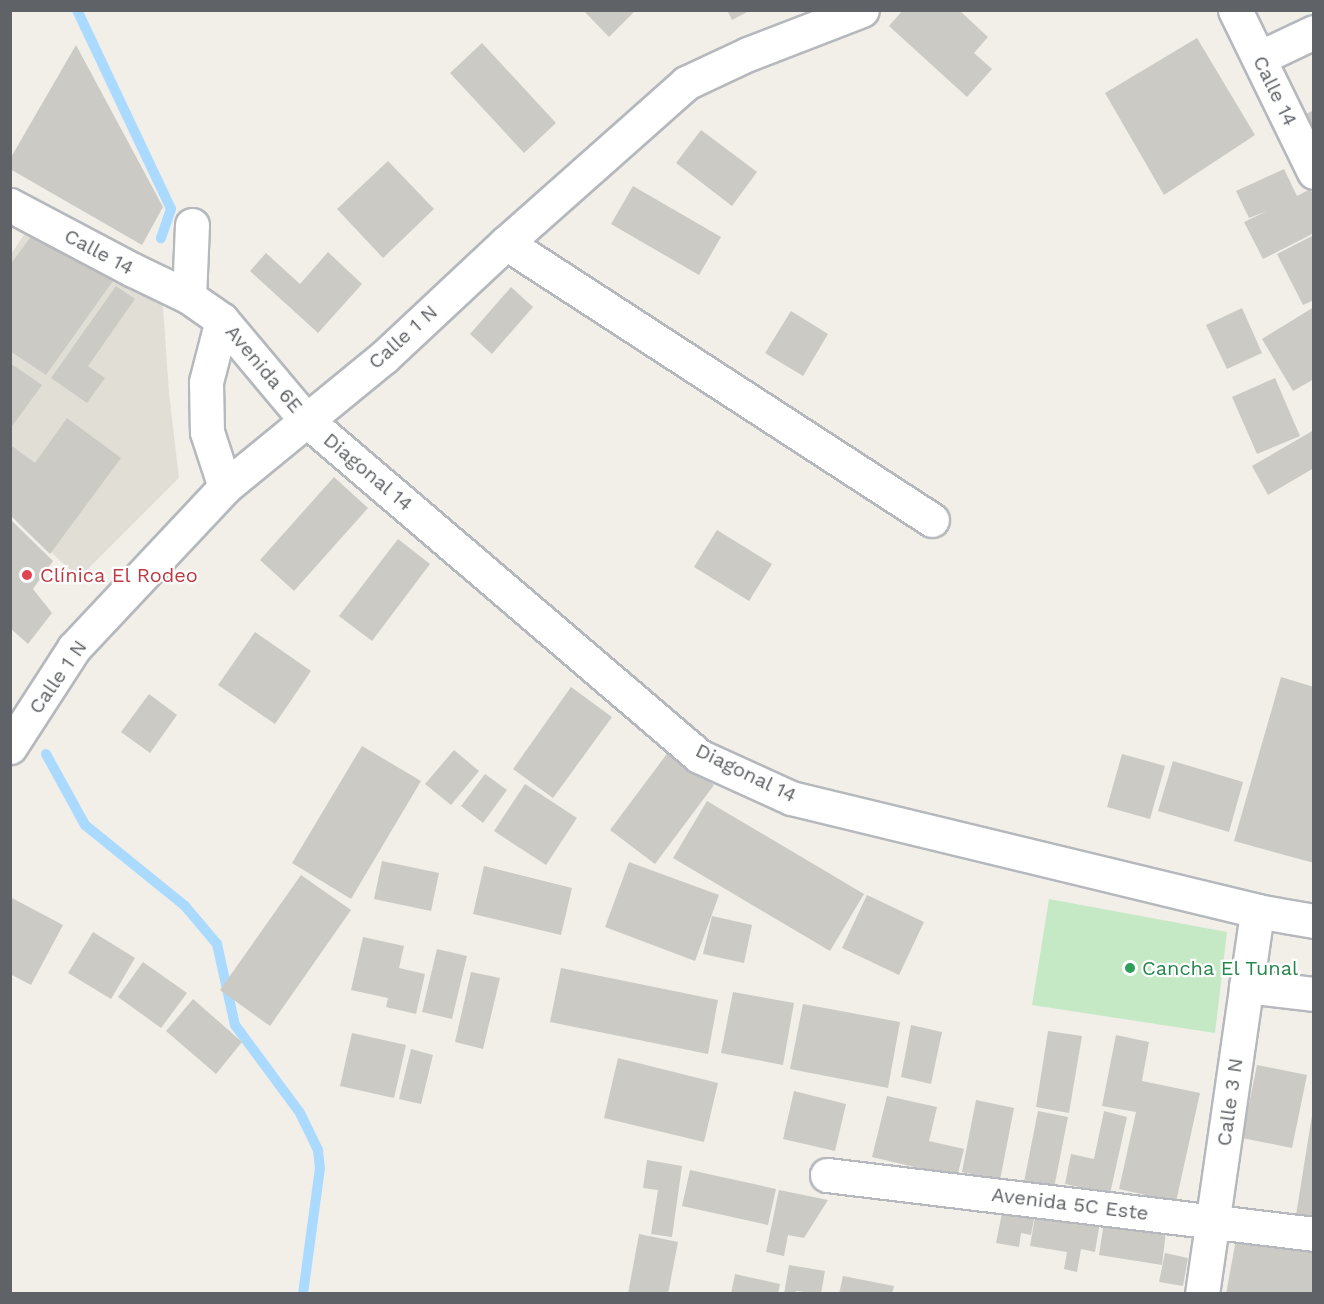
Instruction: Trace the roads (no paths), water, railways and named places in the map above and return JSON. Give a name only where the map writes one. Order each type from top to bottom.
[{"type":"street","name":"Calle 1 N","points":[[10,747],[74,648],[225,487],[305,419],[384,357],[506,243],[686,83],[748,54],[862,10]]},
{"type":"street","name":"Calle 14","points":[[1235,10],[1314,172]]},
{"type":"street","points":[[1259,58],[1314,32]]},
{"type":"street","name":"Calle 14","points":[[10,205],[189,297]]},
{"type":"street","points":[[189,297],[192,225]]},
{"type":"street","points":[[506,243],[933,520]]},
{"type":"street","name":"Avenida 6E","points":[[189,297],[222,320],[305,419]]},
{"type":"street","name":"Avenida 6E","points":[[222,320],[206,382],[207,432],[225,487]]},
{"type":"street","name":"Diagonal 14","points":[[305,419],[699,756],[791,798],[1257,911],[1314,921]]},
{"type":"street","name":"Calle 3 N","points":[[1202,1293],[1257,911]]},
{"type":"street","points":[[1246,986],[1314,994]]},
{"type":"street","name":"Avenida 5C Este","points":[[827,1175],[1314,1234]]},
{"type":"waterway","points":[[77,10],[171,209],[161,238]]},
{"type":"waterway","points":[[46,754],[85,825],[185,906],[217,944],[235,1025],[300,1113],[318,1150],[320,1168],[303,1294]]},
{"type":"place","name":"Clínica El Rodeo","points":[[27,575]]},
{"type":"place","name":"Cancha El Tunal","points":[[1130,968]]}]
